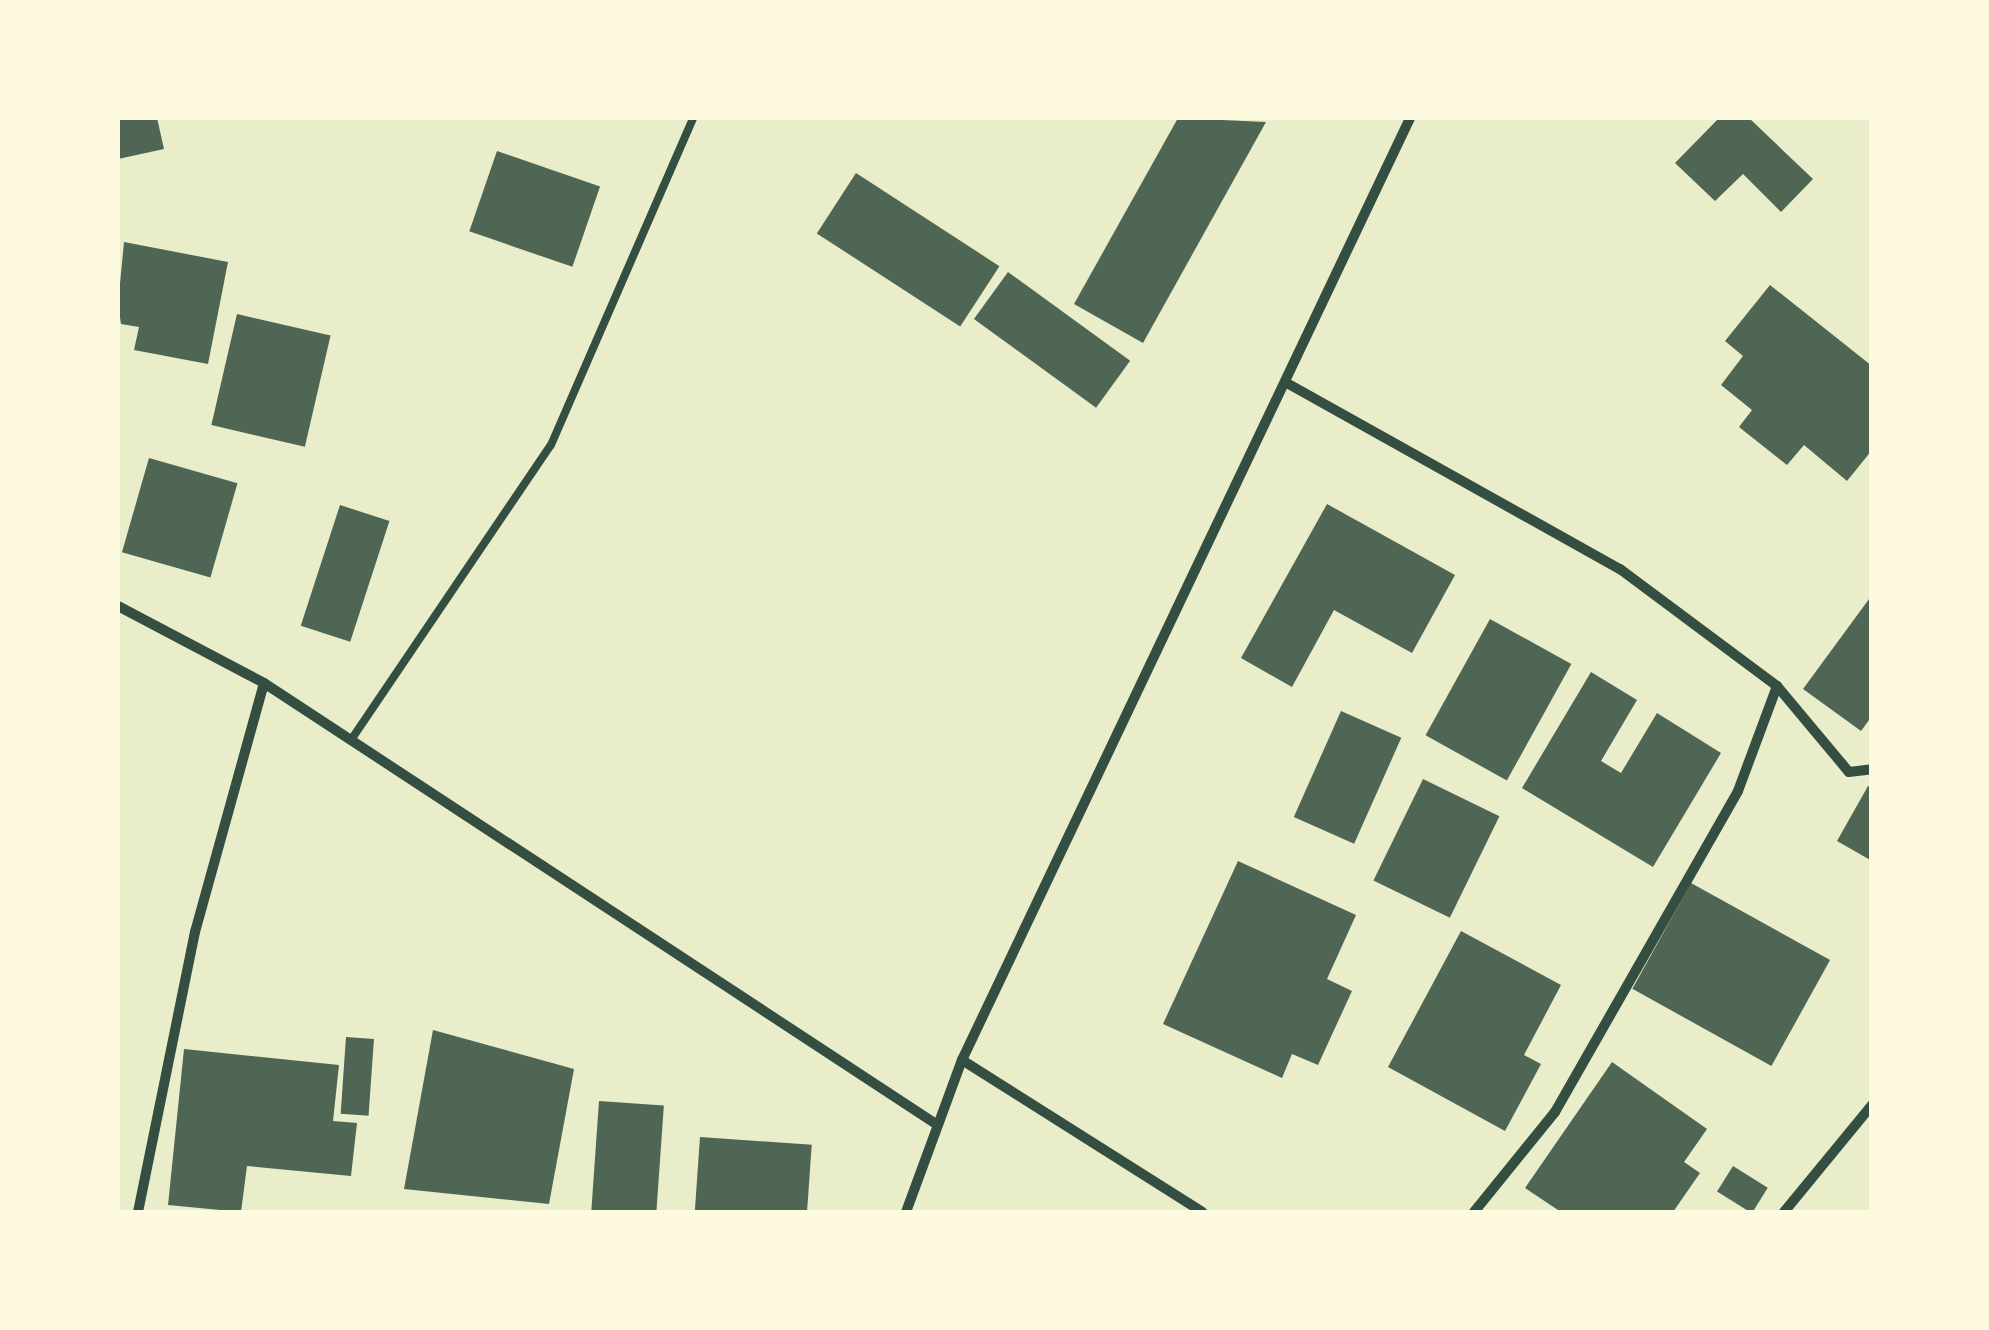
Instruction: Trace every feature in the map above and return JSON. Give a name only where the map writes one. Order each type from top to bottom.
[{"type":"street","points":[[906,1212],[962,1060],[1410,119]]},
{"type":"street","points":[[1285,382],[1620,569],[1777,686],[1849,772],[1872,769]]},
{"type":"street","points":[[118,606],[264,684],[936,1124]]},
{"type":"street","points":[[138,1212],[195,932],[264,684]]},
{"type":"street","points":[[1474,1212],[1565,1095],[1738,791],[1777,686]]},
{"type":"street","points":[[962,1060],[1202,1212]]},
{"type":"street","points":[[1784,1212],[1872,1105]]},
{"type":"lane","points":[[351,740],[552,445],[693,118]]},
{"type":"lane","points":[[1396,118],[1410,119]]},
{"type":"building","points":[[118,118],[157,118],[164,149],[118,159]]},
{"type":"building","points":[[1178,118],[1266,122],[1143,343],[1074,304]]},
{"type":"building","points":[[1719,118],[1749,118],[1813,179],[1781,212],[1743,174],[1715,201],[1675,163]]},
{"type":"building","points":[[497,151],[600,186],[572,267],[469,231]]},
{"type":"building","points":[[856,173],[999,266],[960,327],[817,233]]},
{"type":"building","points":[[124,242],[228,262],[208,364],[134,350],[139,327],[121,324],[118,304]]},
{"type":"building","points":[[1008,272],[1130,361],[1096,408],[974,319]]},
{"type":"building","points":[[1770,285],[1872,366],[1872,450],[1847,481],[1804,445],[1787,465],[1739,427],[1752,410],[1721,385],[1743,356],[1725,341]]},
{"type":"building","points":[[237,314],[331,336],[305,447],[211,425]]},
{"type":"building","points":[[149,458],[237,483],[210,578],[122,552]]},
{"type":"building","points":[[1327,504],[1455,575],[1412,653],[1334,610],[1292,687],[1241,658]]},
{"type":"building","points":[[340,505],[389,521],[350,642],[301,626]]},
{"type":"building","points":[[1872,595],[1872,716],[1861,731],[1803,689]]},
{"type":"building","points":[[1490,619],[1571,664],[1507,780],[1426,735]]},
{"type":"building","points":[[1591,672],[1637,700],[1601,761],[1621,773],[1657,713],[1721,753],[1653,867],[1522,788]]},
{"type":"building","points":[[1341,711],[1401,738],[1354,844],[1294,817]]},
{"type":"building","points":[[1423,779],[1499,816],[1450,918],[1373,881]]},
{"type":"building","points":[[1868,786],[1872,788],[1872,861],[1837,841]]},
{"type":"building","points":[[1238,861],[1356,915],[1327,979],[1352,991],[1318,1065],[1292,1054],[1282,1078],[1163,1024]]},
{"type":"building","points":[[1691,883],[1830,960],[1771,1066],[1632,989]]},
{"type":"building","points":[[1461,931],[1561,985],[1524,1055],[1541,1064],[1505,1131],[1388,1067]]},
{"type":"building","points":[[433,1030],[574,1069],[549,1204],[404,1189]]},
{"type":"building","points":[[346,1037],[374,1039],[369,1116],[341,1114]]},
{"type":"building","points":[[184,1049],[339,1065],[333,1121],[357,1123],[351,1176],[247,1166],[241,1212],[168,1205]]},
{"type":"building","points":[[1612,1062],[1707,1129],[1684,1162],[1700,1173],[1673,1212],[1561,1212],[1525,1188]]},
{"type":"building","points":[[599,1101],[664,1106],[656,1212],[591,1212]]},
{"type":"building","points":[[700,1137],[812,1145],[807,1212],[695,1212]]},
{"type":"building","points":[[1733,1166],[1768,1188],[1753,1212],[1717,1191]]}]
